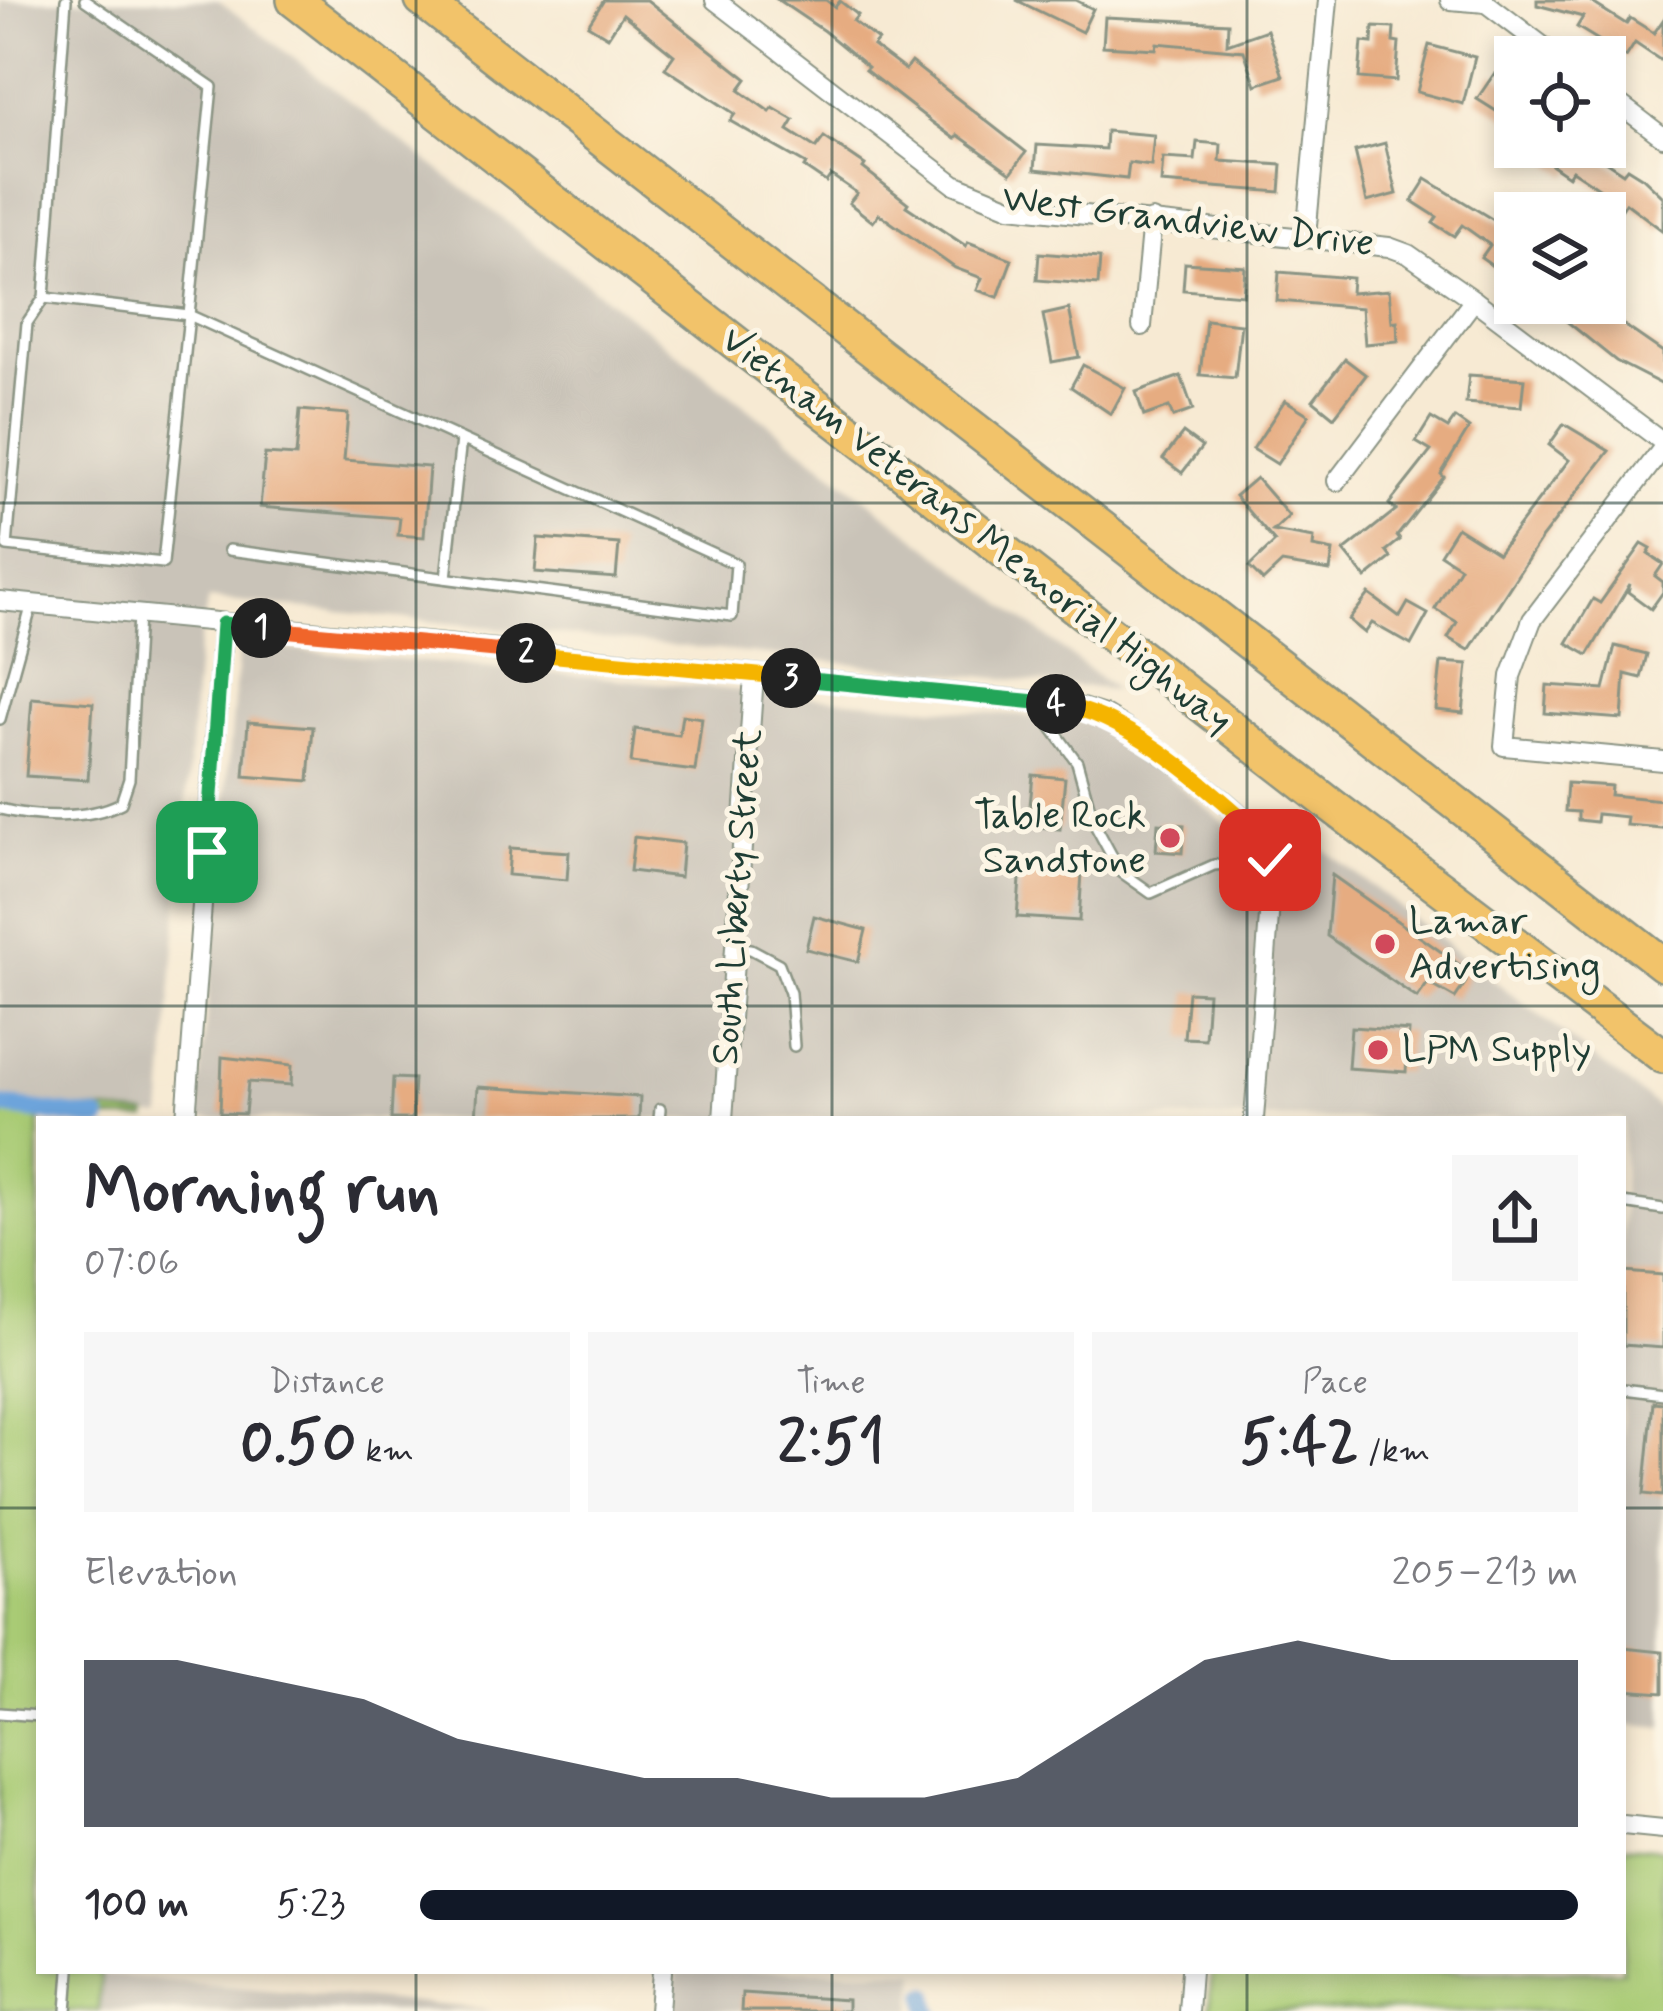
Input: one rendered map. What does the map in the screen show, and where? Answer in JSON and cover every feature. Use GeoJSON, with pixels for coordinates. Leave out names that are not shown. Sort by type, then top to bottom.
{"type":"FeatureCollection","features":[{"type":"Feature","properties":{"kind":"highway","name":"Vietnam Veterans Memorial Highway"},"geometry":{"type":"LineString","coordinates":[[294,0],[1293,776],[1663,1056]]}},
{"type":"Feature","properties":{"kind":"highway","name":"Vietnam Veterans Memorial Highway"},"geometry":{"type":"LineString","coordinates":[[422,0],[1663,964]]}},
{"type":"Feature","properties":{"kind":"street","name":"West Grandview Drive"},"geometry":{"type":"LineString","coordinates":[[715,0],[954,184],[1010,207],[1389,247],[1408,254],[1474,300],[1663,445]]}},
{"type":"Feature","properties":{"kind":"street"},"geometry":{"type":"LineString","coordinates":[[1306,236],[1328,0]]}},
{"type":"Feature","properties":{"kind":"street"},"geometry":{"type":"LineString","coordinates":[[1450,0],[1486,2],[1530,36]]}},
{"type":"Feature","properties":{"kind":"street"},"geometry":{"type":"LineString","coordinates":[[1626,109],[1663,137]]}},
{"type":"Feature","properties":{"kind":"street"},"geometry":{"type":"LineString","coordinates":[[1142,326],[1151,220]]}},
{"type":"Feature","properties":{"kind":"street"},"geometry":{"type":"LineString","coordinates":[[1337,482],[1474,300]]}},
{"type":"Feature","properties":{"kind":"street"},"geometry":{"type":"LineString","coordinates":[[1663,445],[1532,620],[1511,676],[1504,746],[1663,761]]}},
{"type":"Feature","properties":{"kind":"street"},"geometry":{"type":"LineString","coordinates":[[0,601],[1082,708],[1126,728],[1233,810],[1261,838],[1270,860],[1271,889],[1254,1116]]}},
{"type":"Feature","properties":{"kind":"street"},"geometry":{"type":"LineString","coordinates":[[186,1116],[223,624]]}},
{"type":"Feature","properties":{"kind":"street","name":"South Liberty Street"},"geometry":{"type":"LineString","coordinates":[[723,1116],[754,675]]}},
{"type":"Feature","properties":{"kind":"street"},"geometry":{"type":"LineString","coordinates":[[1626,1825],[1663,1829]]}},
{"type":"Feature","properties":{"kind":"street"},"geometry":{"type":"LineString","coordinates":[[659,2011],[662,1974]]}},
{"type":"Feature","properties":{"kind":"street"},"geometry":{"type":"LineString","coordinates":[[1188,2011],[1191,1974]]}},
{"type":"Feature","properties":{"kind":"lane"},"geometry":{"type":"LineString","coordinates":[[66,0],[44,298],[27,323],[6,498],[8,546],[163,563],[212,87],[85,0]]}},
{"type":"Feature","properties":{"kind":"lane"},"geometry":{"type":"LineString","coordinates":[[44,298],[189,315],[736,564],[732,616],[229,550]]}},
{"type":"Feature","properties":{"kind":"lane"},"geometry":{"type":"LineString","coordinates":[[446,578],[461,439]]}},
{"type":"Feature","properties":{"kind":"lane"},"geometry":{"type":"LineString","coordinates":[[0,718],[32,604]]}},
{"type":"Feature","properties":{"kind":"lane"},"geometry":{"type":"LineString","coordinates":[[0,809],[100,814],[121,803],[129,779],[138,615]]}},
{"type":"Feature","properties":{"kind":"lane"},"geometry":{"type":"LineString","coordinates":[[1033,701],[1077,762],[1094,823],[1120,872],[1151,893],[1214,865],[1270,860]]}},
{"type":"Feature","properties":{"kind":"lane"},"geometry":{"type":"LineString","coordinates":[[735,948],[751,949],[779,964],[790,993],[794,1046]]}},
{"type":"Feature","properties":{"kind":"lane"},"geometry":{"type":"LineString","coordinates":[[1626,1203],[1663,1209]]}},
{"type":"Feature","properties":{"kind":"lane"},"geometry":{"type":"LineString","coordinates":[[1626,1389],[1663,1394]]}},
{"type":"Feature","properties":{"kind":"lane"},"geometry":{"type":"LineString","coordinates":[[0,1713],[36,1717]]}},
{"type":"Feature","properties":{"kind":"lane"},"geometry":{"type":"LineString","coordinates":[[68,2011],[70,1974]]}},
{"type":"Feature","properties":{"kind":"shaded area"},"geometry":{"type":"Polygon","coordinates":[[[0,0],[218,0],[1115,690],[208,599],[197,654],[162,1116],[0,1102],[0,0]]]}},
{"type":"Feature","properties":{"kind":"shaded area"},"geometry":{"type":"Polygon","coordinates":[[[239,645],[1101,723],[1250,843],[1290,823],[1663,1111],[1663,1728],[1626,1724],[1626,1116],[197,1116],[239,645]]]}},
{"type":"Feature","properties":{"kind":"shaded area"},"geometry":{"type":"Polygon","coordinates":[[[677,1974],[917,1974],[913,2011],[673,2011],[677,1974]]]}},
{"type":"Feature","properties":{"kind":"shaded area"},"geometry":{"type":"Polygon","coordinates":[[[101,1975],[506,2011],[98,2011],[101,1975]]]}},
{"type":"Feature","properties":{"kind":"green space"},"geometry":{"type":"Polygon","coordinates":[[[0,1102],[147,1116],[36,1116],[36,1974],[101,1975],[98,2011],[0,2011],[0,1102]]]}},
{"type":"Feature","properties":{"kind":"green space"},"geometry":{"type":"Polygon","coordinates":[[[1626,1846],[1663,1849],[1663,2011],[1209,2011],[1212,1974],[1626,1974],[1626,1846]]]}},
{"type":"Feature","properties":{"kind":"building"},"geometry":{"type":"Polygon","coordinates":[[[604,0],[647,0],[747,79],[739,90],[770,112],[773,108],[794,120],[788,130],[816,148],[824,137],[865,165],[906,206],[966,246],[968,242],[1012,259],[998,297],[977,290],[982,278],[955,268],[879,214],[873,222],[849,203],[857,193],[831,175],[826,182],[806,164],[730,121],[735,114],[665,68],[674,55],[623,14],[608,37],[588,25],[604,0]]]}},
{"type":"Feature","properties":{"kind":"building"},"geometry":{"type":"Polygon","coordinates":[[[778,0],[826,0],[835,7],[840,1],[858,15],[853,21],[878,40],[873,46],[905,70],[911,62],[1026,152],[1011,173],[958,135],[955,139],[865,70],[868,67],[824,31],[778,0]]]}},
{"type":"Feature","properties":{"kind":"building"},"geometry":{"type":"Polygon","coordinates":[[[1016,0],[1075,0],[1093,9],[1082,32],[1016,0]]]}},
{"type":"Feature","properties":{"kind":"building"},"geometry":{"type":"Polygon","coordinates":[[[1537,0],[1588,0],[1626,24],[1630,18],[1654,33],[1663,20],[1663,62],[1635,43],[1626,57],[1626,36],[1592,36],[1577,27],[1583,17],[1537,5],[1537,0]]]}},
{"type":"Feature","properties":{"kind":"building"},"geometry":{"type":"Polygon","coordinates":[[[1105,17],[1228,23],[1227,44],[1267,30],[1283,76],[1256,85],[1244,51],[1157,43],[1156,49],[1103,46],[1105,17]]]}},
{"type":"Feature","properties":{"kind":"building"},"geometry":{"type":"Polygon","coordinates":[[[1373,27],[1394,28],[1393,42],[1399,43],[1396,81],[1359,78],[1362,42],[1372,43],[1373,27]]]}},
{"type":"Feature","properties":{"kind":"building"},"geometry":{"type":"Polygon","coordinates":[[[1429,45],[1475,57],[1463,104],[1417,92],[1429,45]]]}},
{"type":"Feature","properties":{"kind":"building"},"geometry":{"type":"Polygon","coordinates":[[[1494,74],[1494,110],[1477,99],[1494,74]]]}},
{"type":"Feature","properties":{"kind":"building"},"geometry":{"type":"Polygon","coordinates":[[[1106,131],[1154,135],[1151,166],[1129,163],[1127,179],[1035,169],[1037,145],[1105,149],[1106,131]]]}},
{"type":"Feature","properties":{"kind":"building"},"geometry":{"type":"Polygon","coordinates":[[[1197,142],[1221,144],[1220,161],[1282,165],[1280,192],[1161,183],[1163,158],[1195,160],[1197,142]]]}},
{"type":"Feature","properties":{"kind":"building"},"geometry":{"type":"Polygon","coordinates":[[[1385,143],[1397,194],[1367,202],[1355,151],[1385,143]]]}},
{"type":"Feature","properties":{"kind":"building"},"geometry":{"type":"Polygon","coordinates":[[[1556,168],[1616,168],[1623,173],[1627,168],[1663,197],[1663,231],[1626,203],[1626,192],[1605,192],[1572,170],[1568,176],[1556,168]]]}},
{"type":"Feature","properties":{"kind":"building"},"geometry":{"type":"Polygon","coordinates":[[[1426,179],[1494,220],[1494,267],[1481,258],[1490,245],[1462,225],[1454,236],[1433,223],[1437,217],[1412,201],[1426,179]]]}},
{"type":"Feature","properties":{"kind":"building"},"geometry":{"type":"Polygon","coordinates":[[[1039,253],[1100,258],[1098,285],[1037,280],[1039,253]]]}},
{"type":"Feature","properties":{"kind":"building"},"geometry":{"type":"Polygon","coordinates":[[[1185,263],[1245,267],[1243,295],[1183,290],[1185,263]]]}},
{"type":"Feature","properties":{"kind":"building"},"geometry":{"type":"Polygon","coordinates":[[[1279,272],[1352,278],[1351,293],[1389,290],[1398,341],[1365,344],[1362,308],[1277,301],[1279,272]]]}},
{"type":"Feature","properties":{"kind":"building"},"geometry":{"type":"Polygon","coordinates":[[[1069,309],[1079,357],[1052,362],[1043,315],[1069,309]]]}},
{"type":"Feature","properties":{"kind":"building"},"geometry":{"type":"Polygon","coordinates":[[[1206,320],[1241,324],[1235,378],[1200,375],[1206,320]]]}},
{"type":"Feature","properties":{"kind":"building"},"geometry":{"type":"Polygon","coordinates":[[[1570,324],[1622,324],[1663,352],[1663,385],[1616,361],[1570,324]]]}},
{"type":"Feature","properties":{"kind":"building"},"geometry":{"type":"Polygon","coordinates":[[[1345,359],[1366,375],[1334,417],[1313,400],[1345,359]]]}},
{"type":"Feature","properties":{"kind":"building"},"geometry":{"type":"Polygon","coordinates":[[[1083,365],[1125,388],[1111,414],[1071,387],[1083,365]]]}},
{"type":"Feature","properties":{"kind":"building"},"geometry":{"type":"Polygon","coordinates":[[[1469,375],[1524,379],[1521,407],[1466,403],[1469,375]]]}},
{"type":"Feature","properties":{"kind":"building"},"geometry":{"type":"Polygon","coordinates":[[[1181,376],[1193,410],[1173,417],[1169,407],[1144,416],[1136,392],[1181,376]]]}},
{"type":"Feature","properties":{"kind":"building"},"geometry":{"type":"Polygon","coordinates":[[[1285,400],[1309,415],[1277,464],[1253,449],[1285,400]]]}},
{"type":"Feature","properties":{"kind":"building"},"geometry":{"type":"Polygon","coordinates":[[[300,410],[348,414],[344,460],[429,467],[424,537],[398,535],[400,518],[260,507],[265,454],[296,456],[300,410]]]}},
{"type":"Feature","properties":{"kind":"building"},"geometry":{"type":"Polygon","coordinates":[[[1431,418],[1448,428],[1455,418],[1469,428],[1441,474],[1444,477],[1397,536],[1400,540],[1386,551],[1391,558],[1366,578],[1344,551],[1396,510],[1389,504],[1431,451],[1416,442],[1431,418]]]}},
{"type":"Feature","properties":{"kind":"building"},"geometry":{"type":"Polygon","coordinates":[[[1564,424],[1609,451],[1541,539],[1469,650],[1448,638],[1457,622],[1435,609],[1460,567],[1440,554],[1457,527],[1498,553],[1569,460],[1549,445],[1564,424]]]}},
{"type":"Feature","properties":{"kind":"building"},"geometry":{"type":"Polygon","coordinates":[[[1183,433],[1202,447],[1182,473],[1163,459],[1183,433]]]}},
{"type":"Feature","properties":{"kind":"building"},"geometry":{"type":"Polygon","coordinates":[[[1256,478],[1289,516],[1273,531],[1314,538],[1313,547],[1333,551],[1330,571],[1282,563],[1263,581],[1249,567],[1275,542],[1235,496],[1256,478]]]}},
{"type":"Feature","properties":{"kind":"building"},"geometry":{"type":"Polygon","coordinates":[[[538,538],[619,544],[616,578],[535,572],[538,538]]]}},
{"type":"Feature","properties":{"kind":"building"},"geometry":{"type":"Polygon","coordinates":[[[1642,544],[1663,564],[1655,576],[1663,582],[1663,592],[1651,609],[1628,592],[1630,584],[1588,655],[1567,643],[1593,599],[1600,603],[1642,544]]]}},
{"type":"Feature","properties":{"kind":"building"},"geometry":{"type":"Polygon","coordinates":[[[1369,594],[1400,617],[1408,603],[1428,614],[1411,645],[1372,623],[1365,633],[1349,620],[1369,594]]]}},
{"type":"Feature","properties":{"kind":"building"},"geometry":{"type":"Polygon","coordinates":[[[1615,646],[1647,654],[1641,678],[1625,674],[1622,719],[1545,713],[1547,685],[1604,689],[1615,646]]]}},
{"type":"Feature","properties":{"kind":"building"},"geometry":{"type":"Polygon","coordinates":[[[1441,662],[1468,664],[1463,713],[1436,710],[1441,662]]]}},
{"type":"Feature","properties":{"kind":"building"},"geometry":{"type":"Polygon","coordinates":[[[32,698],[93,703],[88,780],[26,776],[32,698]]]}},
{"type":"Feature","properties":{"kind":"building"},"geometry":{"type":"Polygon","coordinates":[[[682,715],[702,718],[695,771],[631,763],[635,729],[679,735],[682,715]]]}},
{"type":"Feature","properties":{"kind":"building"},"geometry":{"type":"Polygon","coordinates":[[[248,722],[313,727],[309,781],[244,776],[248,722]]]}},
{"type":"Feature","properties":{"kind":"building"},"geometry":{"type":"Polygon","coordinates":[[[1033,775],[1065,778],[1060,829],[1028,826],[1033,775]]]}},
{"type":"Feature","properties":{"kind":"building"},"geometry":{"type":"Polygon","coordinates":[[[1567,783],[1611,786],[1610,795],[1663,800],[1663,828],[1626,825],[1627,817],[1597,814],[1596,822],[1578,820],[1578,812],[1565,811],[1567,783]]]}},
{"type":"Feature","properties":{"kind":"building","name":"Table Rock Sandstone"},"geometry":{"type":"Polygon","coordinates":[[[1158,823],[1184,825],[1182,853],[1156,851],[1158,823]]]}},
{"type":"Feature","properties":{"kind":"building"},"geometry":{"type":"Polygon","coordinates":[[[634,837],[683,843],[680,877],[630,871],[634,837]]]}},
{"type":"Feature","properties":{"kind":"building"},"geometry":{"type":"Polygon","coordinates":[[[510,848],[569,852],[567,880],[508,875],[510,848]]]}},
{"type":"Feature","properties":{"kind":"building"},"geometry":{"type":"Polygon","coordinates":[[[1021,867],[1082,872],[1079,921],[1017,917],[1021,867]]]}},
{"type":"Feature","properties":{"kind":"building","name":"Lamar Advertising"},"geometry":{"type":"Polygon","coordinates":[[[1332,875],[1467,970],[1466,982],[1455,998],[1428,983],[1417,998],[1327,936],[1332,875]]]}},
{"type":"Feature","properties":{"kind":"building"},"geometry":{"type":"Polygon","coordinates":[[[814,916],[866,930],[858,962],[806,949],[814,916]]]}},
{"type":"Feature","properties":{"kind":"building"},"geometry":{"type":"Polygon","coordinates":[[[1188,992],[1208,993],[1205,1039],[1184,1038],[1188,992]]]}},
{"type":"Feature","properties":{"kind":"building","name":"LPM Supply"},"geometry":{"type":"Polygon","coordinates":[[[1351,1027],[1409,1031],[1406,1072],[1348,1068],[1351,1027]]]}},
{"type":"Feature","properties":{"kind":"building"},"geometry":{"type":"Polygon","coordinates":[[[222,1057],[292,1065],[291,1085],[248,1082],[245,1114],[220,1113],[222,1057]]]}},
{"type":"Feature","properties":{"kind":"building"},"geometry":{"type":"Polygon","coordinates":[[[393,1078],[414,1079],[412,1116],[391,1116],[393,1078]]]}},
{"type":"Feature","properties":{"kind":"building"},"geometry":{"type":"Polygon","coordinates":[[[478,1087],[640,1097],[639,1116],[476,1116],[478,1087]]]}},
{"type":"Feature","properties":{"kind":"building"},"geometry":{"type":"Polygon","coordinates":[[[1626,1272],[1663,1275],[1663,1348],[1626,1345],[1626,1272]]]}},
{"type":"Feature","properties":{"kind":"building"},"geometry":{"type":"Polygon","coordinates":[[[1653,1402],[1663,1403],[1663,1496],[1644,1494],[1653,1402]]]}},
{"type":"Feature","properties":{"kind":"building"},"geometry":{"type":"Polygon","coordinates":[[[1626,1648],[1663,1652],[1663,1693],[1626,1690],[1626,1648]]]}},
{"type":"Feature","properties":{"kind":"building"},"geometry":{"type":"Polygon","coordinates":[[[742,1993],[847,2000],[847,2011],[741,2011],[742,1993]]]}},
{"type":"Feature","properties":{"kind":"waterway"},"geometry":{"type":"LineString","coordinates":[[0,1106],[76,1116]]}},
{"type":"Feature","properties":{"kind":"waterway"},"geometry":{"type":"LineString","coordinates":[[927,1995],[938,2011]]}},
{"type":"Feature","properties":{"kind":"waterway"},"geometry":{"type":"LineString","coordinates":[[927,1995],[930,2011]]}},
{"type":"Feature","properties":{"kind":"place","name":"Table Rock Sandstone"},"geometry":{"type":"Point","coordinates":[1170,838]}},
{"type":"Feature","properties":{"kind":"place","name":"Lamar Advertising"},"geometry":{"type":"Point","coordinates":[1385,944]}},
{"type":"Feature","properties":{"kind":"place","name":"LPM Supply"},"geometry":{"type":"Point","coordinates":[1378,1050]}},
{"type":"Feature","properties":{"kind":"route"},"geometry":{"type":"LineString","coordinates":[[207,852],[223,624],[1082,708],[1126,728],[1233,810],[1261,838],[1270,860]]}}]}
